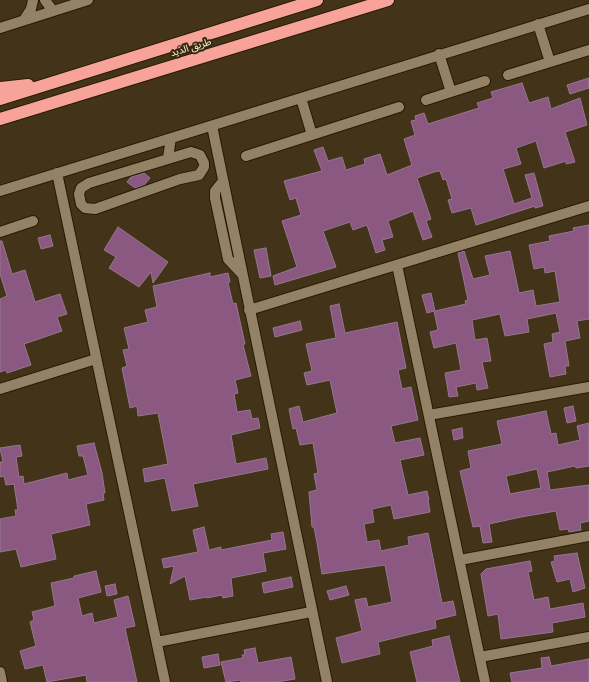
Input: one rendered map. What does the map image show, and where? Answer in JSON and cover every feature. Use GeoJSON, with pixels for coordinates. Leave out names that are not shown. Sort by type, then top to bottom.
{"type":"FeatureCollection","features":[{"type":"Feature","properties":{"kind":"highway","name":"طريق الذيد"},"geometry":{"type":"LineString","coordinates":[[0,99],[317,0]]}},
{"type":"Feature","properties":{"kind":"highway","name":"طريق الذيد"},"geometry":{"type":"LineString","coordinates":[[0,119],[388,0]]}},
{"type":"Feature","properties":{"kind":"highway"},"geometry":{"type":"LineString","coordinates":[[0,88],[47,85]]}},
{"type":"Feature","properties":{"kind":"highway"},"geometry":{"type":"LineString","coordinates":[[0,126],[17,113]]}},
{"type":"Feature","properties":{"kind":"street"},"geometry":{"type":"LineString","coordinates":[[24,20],[31,9],[33,0]]}},
{"type":"Feature","properties":{"kind":"street"},"geometry":{"type":"LineString","coordinates":[[45,0],[56,7]]}},
{"type":"Feature","properties":{"kind":"street"},"geometry":{"type":"LineString","coordinates":[[0,28],[56,7],[88,0]]}},
{"type":"Feature","properties":{"kind":"street"},"geometry":{"type":"LineString","coordinates":[[0,191],[439,54],[589,9]]}},
{"type":"Feature","properties":{"kind":"street"},"geometry":{"type":"LineString","coordinates":[[538,24],[550,62]]}},
{"type":"Feature","properties":{"kind":"street"},"geometry":{"type":"LineString","coordinates":[[508,75],[589,50]]}},
{"type":"Feature","properties":{"kind":"street"},"geometry":{"type":"LineString","coordinates":[[439,54],[451,92]]}},
{"type":"Feature","properties":{"kind":"street"},"geometry":{"type":"LineString","coordinates":[[426,100],[485,81]]}},
{"type":"Feature","properties":{"kind":"street"},"geometry":{"type":"LineString","coordinates":[[301,98],[312,135]]}},
{"type":"Feature","properties":{"kind":"street"},"geometry":{"type":"LineString","coordinates":[[246,156],[399,107]]}},
{"type":"Feature","properties":{"kind":"street"},"geometry":{"type":"LineString","coordinates":[[212,126],[311,612],[327,682]]}},
{"type":"Feature","properties":{"kind":"street"},"geometry":{"type":"LineString","coordinates":[[168,158],[171,138]]}},
{"type":"Feature","properties":{"kind":"street"},"geometry":{"type":"LineString","coordinates":[[187,152],[196,152],[203,158],[204,167],[199,175],[180,178],[95,209],[85,208],[79,199],[81,188],[89,183],[103,178],[187,152]]}},
{"type":"Feature","properties":{"kind":"street"},"geometry":{"type":"LineString","coordinates":[[91,163],[103,178]]}},
{"type":"Feature","properties":{"kind":"street"},"geometry":{"type":"LineString","coordinates":[[57,173],[165,682]]}},
{"type":"Feature","properties":{"kind":"street"},"geometry":{"type":"LineString","coordinates":[[249,310],[589,206]]}},
{"type":"Feature","properties":{"kind":"street"},"geometry":{"type":"LineString","coordinates":[[0,232],[33,221]]}},
{"type":"Feature","properties":{"kind":"street"},"geometry":{"type":"LineString","coordinates":[[398,264],[485,682]]}},
{"type":"Feature","properties":{"kind":"street"},"geometry":{"type":"LineString","coordinates":[[0,389],[96,359]]}},
{"type":"Feature","properties":{"kind":"street"},"geometry":{"type":"LineString","coordinates":[[429,415],[589,387]]}},
{"type":"Feature","properties":{"kind":"street"},"geometry":{"type":"LineString","coordinates":[[460,560],[589,536]]}},
{"type":"Feature","properties":{"kind":"street"},"geometry":{"type":"LineString","coordinates":[[157,642],[311,612]]}},
{"type":"Feature","properties":{"kind":"street"},"geometry":{"type":"LineString","coordinates":[[480,657],[589,637]]}},
{"type":"Feature","properties":{"kind":"street"},"geometry":{"type":"LineString","coordinates":[[0,672],[2,682]]}},
{"type":"Feature","properties":{"kind":"building"},"geometry":{"type":"Polygon","coordinates":[[[589,78],[589,88],[570,94],[567,85],[589,78]]]}},
{"type":"Feature","properties":{"kind":"building"},"geometry":{"type":"Polygon","coordinates":[[[522,83],[529,103],[548,97],[551,109],[580,98],[587,125],[565,132],[575,162],[566,164],[566,161],[544,168],[536,141],[516,148],[521,164],[503,169],[514,204],[532,198],[525,175],[534,173],[543,206],[535,208],[535,206],[476,225],[471,208],[452,213],[448,200],[452,199],[446,179],[443,180],[440,171],[434,172],[417,178],[431,219],[426,221],[432,237],[423,240],[413,211],[388,221],[393,237],[382,240],[385,250],[376,253],[367,225],[353,230],[350,222],[323,231],[336,267],[275,285],[273,276],[297,267],[282,221],[301,215],[296,198],[290,200],[284,181],[322,171],[314,150],[323,147],[328,161],[342,157],[346,170],[365,164],[364,159],[380,154],[387,175],[412,165],[404,139],[415,135],[411,121],[416,120],[415,116],[424,113],[428,124],[479,108],[477,103],[493,98],[491,92],[522,83]]]}},
{"type":"Feature","properties":{"kind":"building"},"geometry":{"type":"Polygon","coordinates":[[[144,173],[150,178],[144,185],[135,188],[127,182],[131,177],[144,173]]]}},
{"type":"Feature","properties":{"kind":"building"},"geometry":{"type":"Polygon","coordinates":[[[589,225],[589,319],[577,321],[580,338],[565,341],[569,366],[565,366],[566,374],[550,377],[544,344],[553,342],[552,334],[560,332],[556,313],[527,319],[529,332],[505,336],[500,314],[472,320],[475,340],[487,338],[491,361],[482,362],[488,388],[477,390],[476,383],[456,387],[458,396],[449,397],[445,373],[461,370],[456,343],[434,348],[430,332],[438,330],[434,311],[427,313],[422,295],[431,293],[435,311],[466,304],[465,301],[468,300],[458,253],[464,251],[473,279],[490,275],[485,256],[510,251],[519,293],[533,290],[536,306],[560,302],[555,271],[545,273],[544,267],[534,269],[529,245],[550,241],[549,236],[574,231],[573,228],[589,225]]]}},
{"type":"Feature","properties":{"kind":"building"},"geometry":{"type":"Polygon","coordinates":[[[118,227],[168,262],[153,283],[151,272],[139,287],[109,268],[116,257],[104,250],[118,227]]]}},
{"type":"Feature","properties":{"kind":"building"},"geometry":{"type":"Polygon","coordinates":[[[50,235],[53,246],[41,249],[38,238],[50,235]]]}},
{"type":"Feature","properties":{"kind":"building"},"geometry":{"type":"Polygon","coordinates":[[[0,241],[2,241],[12,274],[25,270],[35,302],[60,294],[67,314],[57,317],[62,331],[24,344],[31,365],[7,373],[6,370],[0,372],[0,299],[7,296],[0,274],[0,241]]]}},
{"type":"Feature","properties":{"kind":"building"},"geometry":{"type":"Polygon","coordinates":[[[266,248],[271,276],[260,278],[254,250],[266,248]]]}},
{"type":"Feature","properties":{"kind":"building"},"geometry":{"type":"Polygon","coordinates":[[[210,273],[210,277],[228,273],[230,282],[228,283],[233,304],[236,303],[245,344],[243,345],[251,376],[235,380],[238,393],[234,394],[237,412],[250,410],[252,419],[258,418],[260,428],[231,435],[236,464],[266,458],[268,469],[193,484],[198,506],[172,511],[165,478],[145,482],[143,469],[168,464],[158,413],[138,416],[137,406],[130,408],[122,368],[127,366],[123,350],[129,349],[124,328],[148,322],[145,310],[157,307],[153,286],[210,273]]]}},
{"type":"Feature","properties":{"kind":"building"},"geometry":{"type":"Polygon","coordinates":[[[339,304],[345,333],[397,322],[406,368],[398,370],[402,389],[411,387],[418,420],[391,426],[395,443],[420,438],[424,455],[400,460],[408,495],[427,491],[430,512],[394,519],[391,505],[372,509],[374,522],[364,524],[367,542],[379,540],[381,551],[409,545],[408,537],[428,533],[442,603],[453,601],[456,615],[435,620],[436,628],[378,642],[380,654],[342,663],[336,638],[362,631],[355,600],[366,598],[368,607],[392,602],[385,565],[322,574],[314,527],[312,527],[309,492],[317,490],[314,474],[318,473],[313,443],[300,445],[296,428],[293,429],[289,409],[299,406],[303,422],[337,413],[330,380],[307,385],[304,373],[312,371],[306,344],[336,338],[330,306],[339,304]]]}},
{"type":"Feature","properties":{"kind":"building"},"geometry":{"type":"Polygon","coordinates":[[[300,321],[302,330],[275,337],[273,328],[300,321]]]}},
{"type":"Feature","properties":{"kind":"building"},"geometry":{"type":"Polygon","coordinates":[[[573,406],[576,421],[567,423],[564,408],[573,406]]]}},
{"type":"Feature","properties":{"kind":"building"},"geometry":{"type":"Polygon","coordinates":[[[546,411],[551,434],[556,433],[558,445],[580,440],[577,426],[589,423],[589,466],[576,468],[575,466],[547,472],[550,490],[589,485],[589,521],[580,523],[581,530],[569,532],[568,529],[560,530],[556,511],[489,524],[492,542],[483,543],[480,526],[473,527],[460,471],[471,468],[468,451],[502,444],[497,421],[546,411]],[[537,469],[506,476],[510,494],[541,488],[537,469]]]}},
{"type":"Feature","properties":{"kind":"building"},"geometry":{"type":"Polygon","coordinates":[[[462,428],[463,438],[454,440],[452,430],[462,428]]]}},
{"type":"Feature","properties":{"kind":"building"},"geometry":{"type":"Polygon","coordinates":[[[94,443],[102,473],[105,493],[103,493],[104,500],[86,504],[90,525],[51,534],[56,559],[21,567],[16,549],[0,552],[0,519],[16,516],[15,510],[18,510],[14,484],[6,485],[4,476],[0,477],[0,462],[3,462],[0,448],[20,445],[22,456],[16,457],[19,477],[23,476],[24,484],[67,473],[68,480],[88,475],[83,456],[79,456],[77,446],[94,443]]]}},
{"type":"Feature","properties":{"kind":"building"},"geometry":{"type":"Polygon","coordinates":[[[204,527],[209,550],[221,547],[221,550],[272,540],[271,534],[283,532],[286,549],[263,553],[266,571],[231,578],[233,596],[223,598],[222,595],[190,600],[185,576],[170,584],[174,566],[164,568],[162,559],[198,552],[193,530],[204,527]]]}},
{"type":"Feature","properties":{"kind":"building"},"geometry":{"type":"Polygon","coordinates":[[[577,553],[585,588],[573,592],[570,579],[557,582],[551,562],[555,561],[554,556],[577,553]]]}},
{"type":"Feature","properties":{"kind":"building"},"geometry":{"type":"Polygon","coordinates":[[[530,561],[532,571],[528,572],[534,600],[548,597],[550,609],[583,603],[585,617],[552,623],[553,632],[501,639],[498,614],[488,616],[481,574],[486,569],[530,561]]]}},
{"type":"Feature","properties":{"kind":"building"},"geometry":{"type":"Polygon","coordinates":[[[96,571],[101,592],[78,598],[82,616],[92,613],[94,623],[118,617],[114,600],[128,596],[135,626],[125,628],[137,682],[87,682],[86,675],[47,682],[43,665],[25,669],[20,651],[36,646],[30,622],[34,620],[32,612],[55,606],[51,583],[96,571]]]}},
{"type":"Feature","properties":{"kind":"building"},"geometry":{"type":"Polygon","coordinates":[[[291,577],[293,587],[264,593],[262,583],[291,577]]]}},
{"type":"Feature","properties":{"kind":"building"},"geometry":{"type":"Polygon","coordinates":[[[115,584],[117,594],[107,596],[105,586],[115,584]]]}},
{"type":"Feature","properties":{"kind":"building"},"geometry":{"type":"Polygon","coordinates":[[[346,586],[349,595],[330,600],[327,591],[346,586]]]}},
{"type":"Feature","properties":{"kind":"building"},"geometry":{"type":"Polygon","coordinates":[[[449,636],[460,682],[417,682],[410,652],[433,646],[432,640],[449,636]]]}},
{"type":"Feature","properties":{"kind":"building"},"geometry":{"type":"Polygon","coordinates":[[[255,648],[258,663],[291,657],[295,679],[276,682],[241,682],[240,680],[226,682],[221,662],[243,658],[242,655],[245,655],[244,650],[255,648]]]}},
{"type":"Feature","properties":{"kind":"building"},"geometry":{"type":"Polygon","coordinates":[[[218,654],[220,665],[204,668],[202,657],[218,654]]]}},
{"type":"Feature","properties":{"kind":"building"},"geometry":{"type":"Polygon","coordinates":[[[549,657],[551,666],[589,659],[589,682],[512,682],[510,673],[542,668],[541,658],[549,657]]]}}]}
